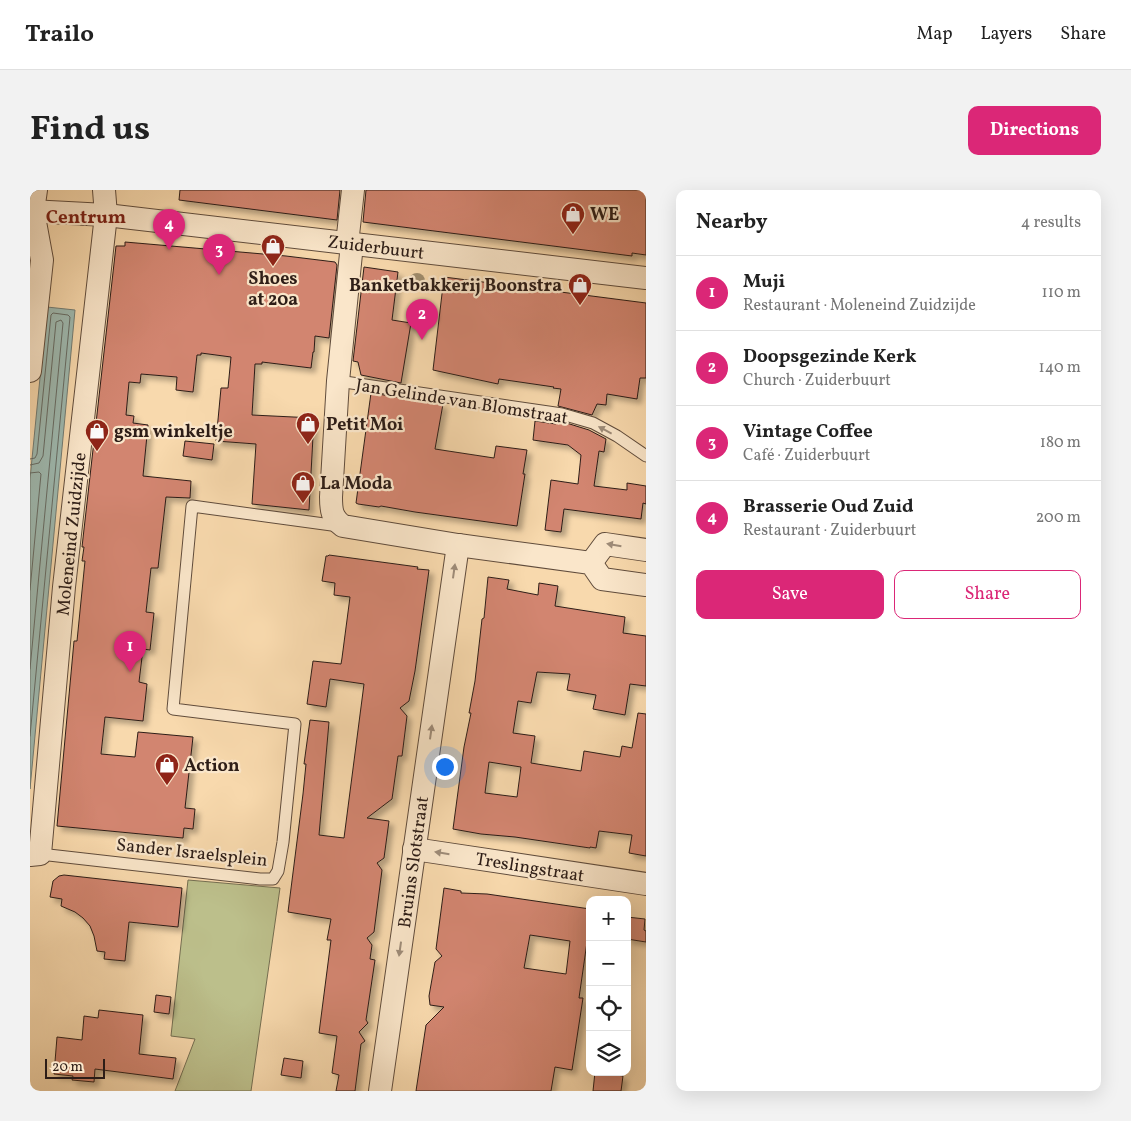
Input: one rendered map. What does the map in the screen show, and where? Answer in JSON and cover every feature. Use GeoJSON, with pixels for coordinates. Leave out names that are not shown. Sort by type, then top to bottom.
{"type":"FeatureCollection","features":[{"type":"Feature","properties":{"kind":"street","name":"Moleneind Zuidzijde"},"geometry":{"type":"LineString","coordinates":[[35,855],[106,215],[104,190]]}},
{"type":"Feature","properties":{"kind":"street"},"geometry":{"type":"LineString","coordinates":[[338,381],[353,190]]}},
{"type":"Feature","properties":{"kind":"street","name":"Zuiderbuurt"},"geometry":{"type":"LineString","coordinates":[[33,204],[106,215],[646,278]]}},
{"type":"Feature","properties":{"kind":"street"},"geometry":{"type":"LineString","coordinates":[[30,371],[42,260],[33,204]]}},
{"type":"Feature","properties":{"kind":"street","name":"Jan Gelinde van Blomstraat"},"geometry":{"type":"LineString","coordinates":[[338,381],[331,509],[336,521],[343,526]]}},
{"type":"Feature","properties":{"kind":"street"},"geometry":{"type":"LineString","coordinates":[[343,526],[458,545],[591,562],[602,579],[646,585]]}},
{"type":"Feature","properties":{"kind":"street"},"geometry":{"type":"LineString","coordinates":[[591,562],[605,544],[646,550]]}},
{"type":"Feature","properties":{"kind":"street","name":"Bruins Slotstraat"},"geometry":{"type":"LineString","coordinates":[[380,1091],[458,545]]}},
{"type":"Feature","properties":{"kind":"street","name":"Treslingstraat"},"geometry":{"type":"LineString","coordinates":[[414,849],[646,884]]}},
{"type":"Feature","properties":{"kind":"lane","name":"Jan Gelinde van Blomstraat"},"geometry":{"type":"LineString","coordinates":[[338,381],[562,414],[593,423],[617,436],[646,456]]}},
{"type":"Feature","properties":{"kind":"lane","name":"Sander Israelsplein"},"geometry":{"type":"LineString","coordinates":[[35,855],[273,879],[278,871],[283,842],[295,724],[173,710],[192,506],[343,526]]}},
{"type":"Feature","properties":{"kind":"green space"},"geometry":{"type":"Polygon","coordinates":[[[188,880],[280,888],[251,1091],[175,1091],[195,1039],[171,1036],[188,880]]]}},
{"type":"Feature","properties":{"kind":"water"},"geometry":{"type":"Polygon","coordinates":[[[47,307],[75,310],[30,789],[30,479],[47,307]]]}},
{"type":"Feature","properties":{"kind":"building"},"geometry":{"type":"Polygon","coordinates":[[[180,190],[340,190],[337,220],[179,200],[180,190]]]}},
{"type":"Feature","properties":{"kind":"building"},"geometry":{"type":"Polygon","coordinates":[[[366,190],[646,190],[646,255],[632,253],[632,256],[363,222],[366,190]]]}},
{"type":"Feature","properties":{"kind":"building"},"geometry":{"type":"Polygon","coordinates":[[[125,242],[286,256],[335,262],[337,265],[329,338],[315,336],[311,368],[262,362],[262,364],[255,364],[252,415],[314,418],[309,510],[252,504],[256,444],[216,441],[221,388],[228,388],[231,357],[201,353],[201,355],[197,355],[193,392],[176,390],[177,377],[141,374],[140,383],[129,382],[126,415],[134,416],[133,423],[148,425],[143,476],[191,481],[190,498],[166,497],[158,568],[151,568],[146,612],[154,613],[150,650],[143,649],[139,682],[147,684],[143,721],[105,717],[101,754],[135,757],[138,732],[193,737],[185,808],[195,809],[193,829],[184,828],[183,838],[57,826],[74,641],[77,641],[85,561],[82,561],[84,547],[82,547],[116,246],[125,246],[125,242]]]}},
{"type":"Feature","properties":{"kind":"building"},"geometry":{"type":"Polygon","coordinates":[[[364,267],[398,272],[392,320],[411,323],[401,383],[361,375],[358,362],[353,361],[364,267]]]}},
{"type":"Feature","properties":{"kind":"building"},"geometry":{"type":"Polygon","coordinates":[[[444,277],[646,303],[646,378],[640,378],[637,399],[607,394],[606,405],[597,404],[592,415],[558,406],[561,389],[554,387],[499,379],[498,384],[433,370],[444,277]]]}},
{"type":"Feature","properties":{"kind":"building"},"geometry":{"type":"Polygon","coordinates":[[[371,393],[443,404],[435,449],[494,458],[496,446],[527,450],[517,526],[356,503],[371,393]]]}},
{"type":"Feature","properties":{"kind":"building"},"geometry":{"type":"Polygon","coordinates":[[[535,421],[556,424],[556,421],[560,421],[589,430],[606,439],[604,452],[599,451],[594,486],[627,490],[627,483],[646,486],[646,504],[643,503],[641,519],[564,509],[561,532],[545,530],[551,480],[578,484],[581,455],[568,445],[533,440],[535,421]]]}},
{"type":"Feature","properties":{"kind":"building"},"geometry":{"type":"Polygon","coordinates":[[[185,441],[214,444],[212,460],[183,456],[185,441]]]}},
{"type":"Feature","properties":{"kind":"building"},"geometry":{"type":"Polygon","coordinates":[[[326,556],[429,570],[409,701],[400,708],[407,716],[402,756],[398,756],[392,799],[367,818],[389,821],[384,858],[377,863],[382,870],[374,932],[367,938],[372,945],[370,959],[375,960],[366,1020],[368,1023],[359,1032],[365,1041],[361,1044],[355,1091],[336,1091],[339,1075],[332,1073],[337,1036],[319,1033],[331,940],[327,940],[331,919],[288,912],[310,720],[329,722],[319,835],[344,838],[364,684],[330,679],[326,707],[307,704],[313,661],[341,664],[342,658],[350,597],[334,595],[335,583],[322,581],[326,556]]]}},
{"type":"Feature","properties":{"kind":"building"},"geometry":{"type":"Polygon","coordinates":[[[488,577],[509,580],[507,589],[538,595],[539,583],[558,586],[555,606],[625,617],[623,633],[646,636],[646,686],[630,684],[625,715],[593,709],[596,695],[567,690],[570,674],[537,672],[531,703],[518,701],[513,733],[535,736],[531,763],[581,771],[584,751],[620,757],[622,746],[632,748],[638,713],[646,714],[646,856],[629,853],[632,835],[599,831],[596,848],[590,848],[453,829],[464,747],[471,713],[469,713],[475,681],[482,619],[484,618],[488,577]],[[489,762],[485,793],[517,797],[521,767],[489,762]]]}},
{"type":"Feature","properties":{"kind":"building"},"geometry":{"type":"Polygon","coordinates":[[[59,876],[182,888],[178,927],[129,922],[125,961],[104,959],[105,952],[97,951],[90,926],[75,912],[61,906],[62,899],[50,897],[53,881],[59,876]]]}},
{"type":"Feature","properties":{"kind":"building"},"geometry":{"type":"Polygon","coordinates":[[[444,888],[461,891],[461,893],[487,894],[586,908],[586,949],[579,998],[583,998],[572,1070],[555,1067],[551,1091],[416,1091],[426,1025],[444,1007],[430,1005],[429,996],[435,962],[442,956],[436,949],[444,888]],[[530,935],[524,968],[566,974],[570,941],[530,935]]]}},
{"type":"Feature","properties":{"kind":"building"},"geometry":{"type":"Polygon","coordinates":[[[631,917],[645,919],[646,942],[631,940],[631,917]]]}},
{"type":"Feature","properties":{"kind":"building"},"geometry":{"type":"Polygon","coordinates":[[[156,995],[171,997],[169,1014],[154,1012],[156,995]]]}},
{"type":"Feature","properties":{"kind":"building"},"geometry":{"type":"Polygon","coordinates":[[[99,1010],[143,1015],[139,1054],[176,1058],[173,1079],[95,1069],[94,1082],[72,1080],[73,1076],[54,1074],[57,1037],[82,1040],[84,1016],[98,1018],[99,1010]]]}},
{"type":"Feature","properties":{"kind":"building"},"geometry":{"type":"Polygon","coordinates":[[[284,1058],[303,1061],[301,1078],[281,1075],[284,1058]]]}},
{"type":"Feature","properties":{"kind":"building"},"geometry":{"type":"Polygon","coordinates":[[[595,1076],[623,1076],[621,1091],[593,1091],[595,1076]]]}},
{"type":"Feature","properties":{"kind":"place","name":"WE"},"geometry":{"type":"Point","coordinates":[573,235]}},
{"type":"Feature","properties":{"kind":"place","name":"Brasserie Oud Zuid"},"geometry":{"type":"Point","coordinates":[169,250]}},
{"type":"Feature","properties":{"kind":"place","name":"Shoes at 20a"},"geometry":{"type":"Point","coordinates":[273,267]}},
{"type":"Feature","properties":{"kind":"place","name":"Vintage Coffee"},"geometry":{"type":"Point","coordinates":[219,275]}},
{"type":"Feature","properties":{"kind":"place","name":"Banketbakkerij Boonstra"},"geometry":{"type":"Point","coordinates":[580,306]}},
{"type":"Feature","properties":{"kind":"place","name":"Doopsgezinde Kerk"},"geometry":{"type":"Point","coordinates":[422,340]}},
{"type":"Feature","properties":{"kind":"place","name":"Petit Moi"},"geometry":{"type":"Point","coordinates":[308,445]}},
{"type":"Feature","properties":{"kind":"place","name":"gsm winkeltje"},"geometry":{"type":"Point","coordinates":[97,452]}},
{"type":"Feature","properties":{"kind":"place","name":"La Moda"},"geometry":{"type":"Point","coordinates":[303,504]}},
{"type":"Feature","properties":{"kind":"place","name":"Muji"},"geometry":{"type":"Point","coordinates":[130,672]}},
{"type":"Feature","properties":{"kind":"place","name":"Action"},"geometry":{"type":"Point","coordinates":[167,786]}},
{"type":"Feature","properties":{"kind":"district","name":"Centrum"},"geometry":{"type":"Point","coordinates":[86,216]}}]}
